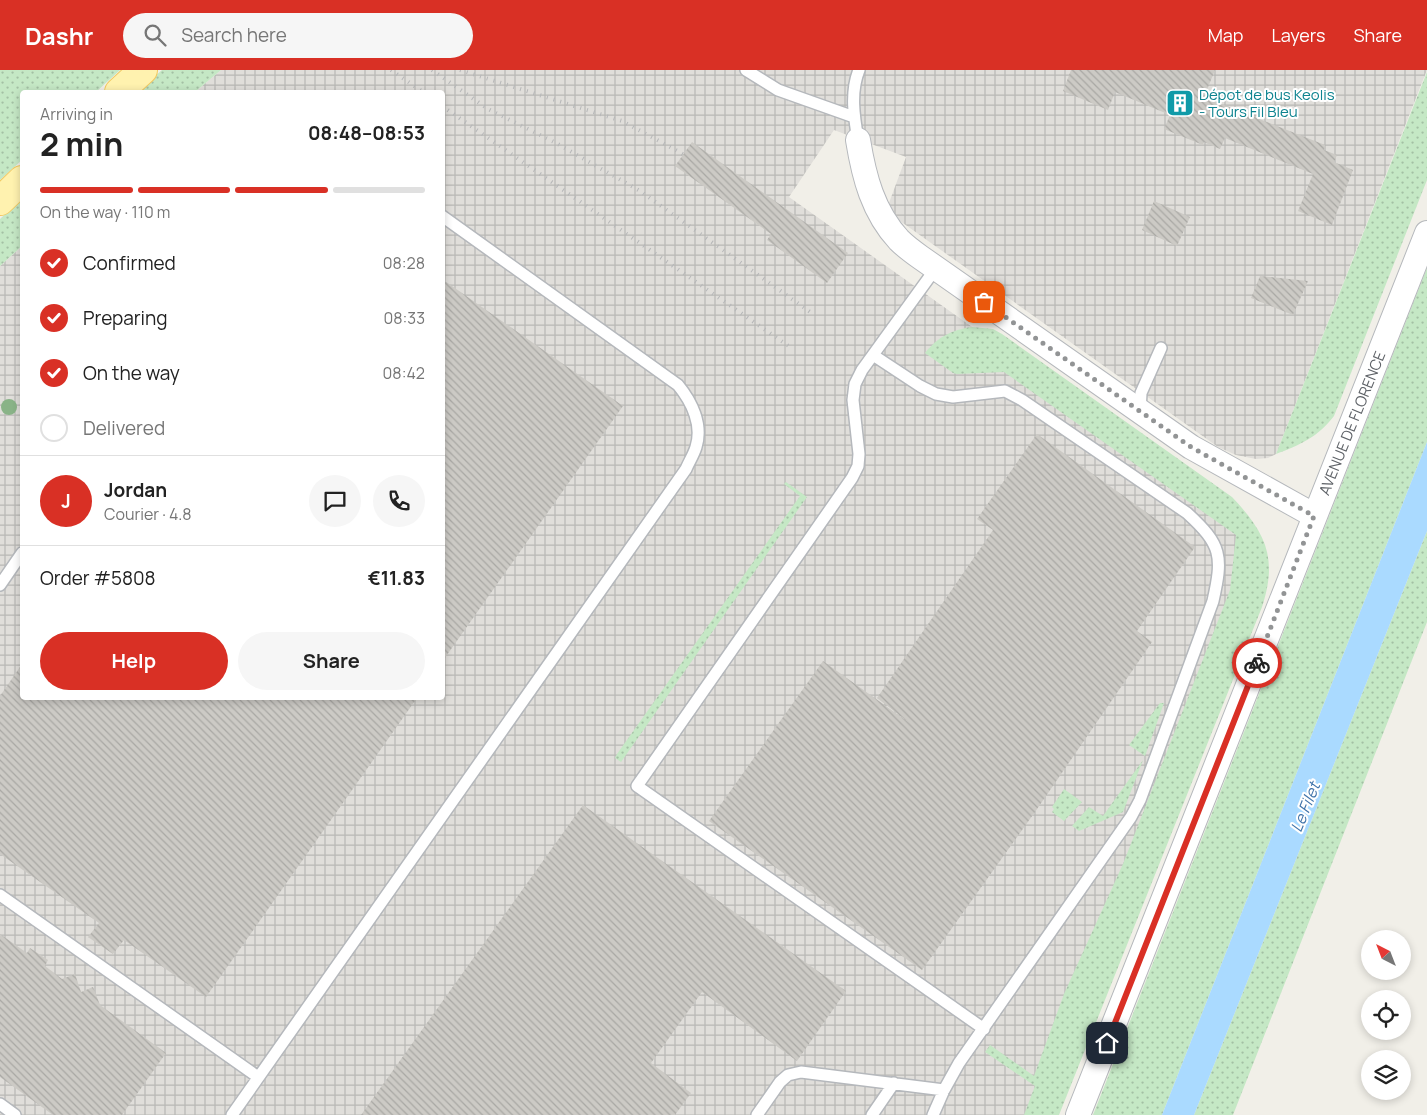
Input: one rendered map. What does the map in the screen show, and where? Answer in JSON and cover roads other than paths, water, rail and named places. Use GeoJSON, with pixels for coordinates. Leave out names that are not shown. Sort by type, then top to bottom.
{"type":"FeatureCollection","features":[{"type":"Feature","properties":{"kind":"main road"},"geometry":{"type":"LineString","coordinates":[[121,90],[143,70]]}},
{"type":"Feature","properties":{"kind":"main road"},"geometry":{"type":"LineString","coordinates":[[0,201],[20,182]]}},
{"type":"Feature","properties":{"kind":"street"},"geometry":{"type":"LineString","coordinates":[[858,140],[869,192],[884,222],[900,241],[1191,447],[1314,516]]}},
{"type":"Feature","properties":{"kind":"street","name":"AVENUE DE FLORENCE"},"geometry":{"type":"LineString","coordinates":[[1078,1115],[1427,233]]}},
{"type":"Feature","properties":{"kind":"lane"},"geometry":{"type":"LineString","coordinates":[[746,70],[778,90],[854,117]]}},
{"type":"Feature","properties":{"kind":"lane"},"geometry":{"type":"LineString","coordinates":[[858,140],[854,117],[854,92],[859,70]]}},
{"type":"Feature","properties":{"kind":"lane"},"geometry":{"type":"LineString","coordinates":[[232,1115],[686,469],[696,446],[698,426],[693,408],[688,397],[678,385],[445,218]]}},
{"type":"Feature","properties":{"kind":"lane"},"geometry":{"type":"LineString","coordinates":[[936,268],[862,370],[855,384],[853,400],[858,466],[852,478],[637,786],[984,1029]]}},
{"type":"Feature","properties":{"kind":"lane"},"geometry":{"type":"LineString","coordinates":[[1140,412],[1141,393],[1160,348]]}},
{"type":"Feature","properties":{"kind":"lane"},"geometry":{"type":"LineString","coordinates":[[873,355],[920,386],[936,394],[953,397],[1005,391],[1022,400],[1187,513],[1204,528],[1212,540],[1218,555],[1219,573],[1213,601],[1131,817],[959,1063],[933,1115]]}},
{"type":"Feature","properties":{"kind":"lane"},"geometry":{"type":"LineString","coordinates":[[0,584],[20,556]]}},
{"type":"Feature","properties":{"kind":"lane"},"geometry":{"type":"LineString","coordinates":[[0,895],[258,1077]]}},
{"type":"Feature","properties":{"kind":"lane"},"geometry":{"type":"LineString","coordinates":[[757,1115],[780,1082],[788,1075],[800,1072],[944,1090]]}},
{"type":"Feature","properties":{"kind":"lane"},"geometry":{"type":"LineString","coordinates":[[872,1115],[894,1083]]}},
{"type":"Feature","properties":{"kind":"lane"},"geometry":{"type":"LineString","coordinates":[[0,1104],[16,1115]]}},
{"type":"Feature","properties":{"kind":"water","name":"Le Filet"},"geometry":{"type":"Polygon","coordinates":[[[1427,442],[1427,531],[1194,1115],[1162,1115],[1427,442]]]}},
{"type":"Feature","properties":{"kind":"railway"},"geometry":{"type":"LineString","coordinates":[[391,70],[420,90]]}},
{"type":"Feature","properties":{"kind":"railway"},"geometry":{"type":"LineString","coordinates":[[432,70],[488,109],[556,143],[640,191],[813,314]]}},
{"type":"Feature","properties":{"kind":"railway"},"geometry":{"type":"LineString","coordinates":[[460,70],[622,121],[683,154]]}},
{"type":"Feature","properties":{"kind":"railway"},"geometry":{"type":"LineString","coordinates":[[445,108],[790,347]]}},
{"type":"Feature","properties":{"kind":"place","name":"Dépot de bus Keolis - Tours Fil Bleu"},"geometry":{"type":"Point","coordinates":[1180,103]}}]}
